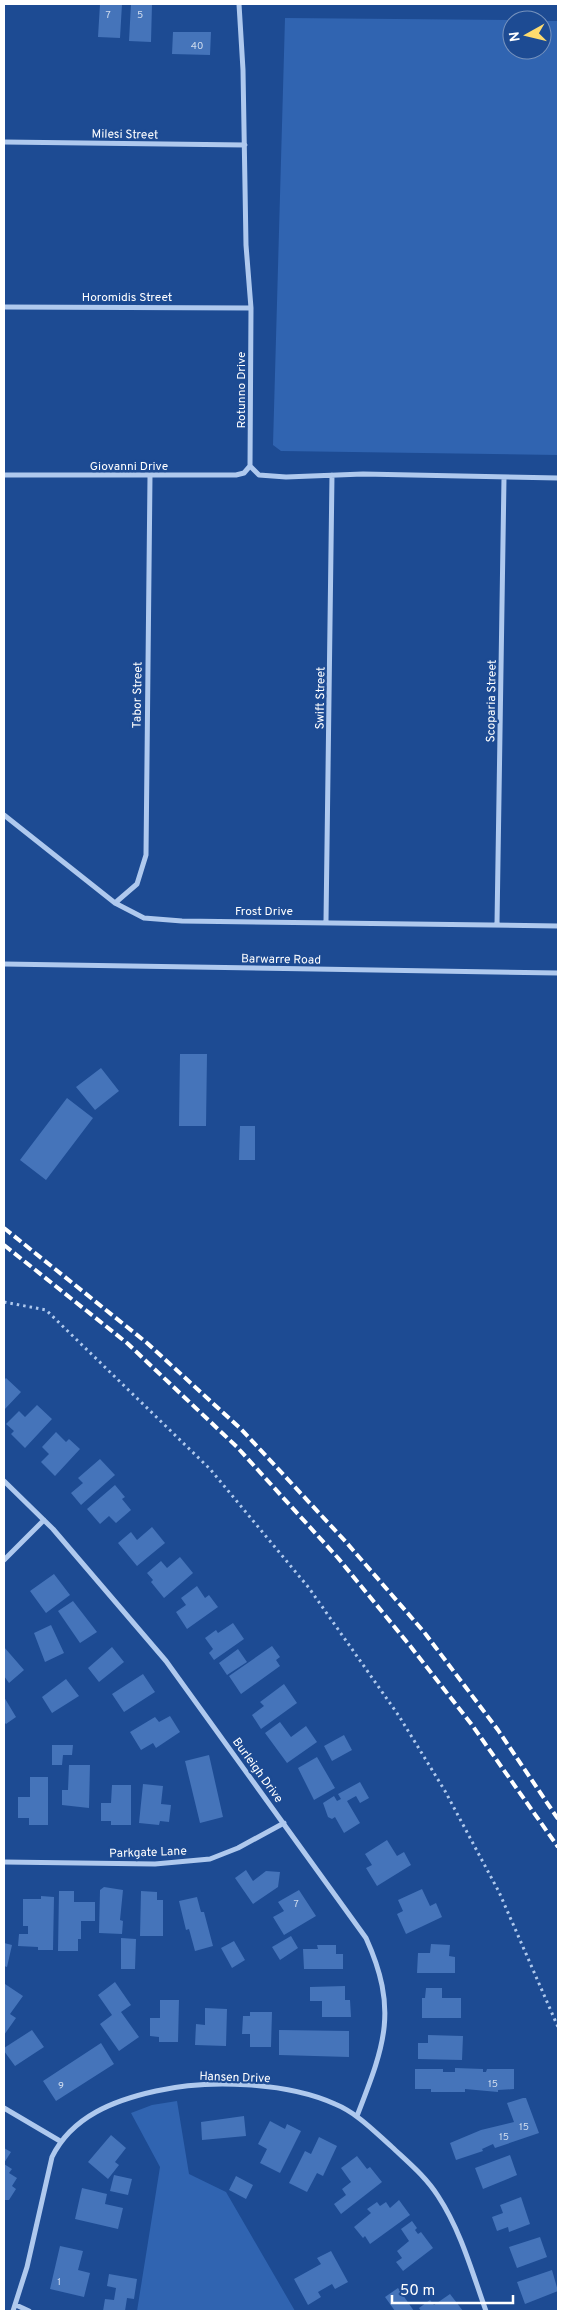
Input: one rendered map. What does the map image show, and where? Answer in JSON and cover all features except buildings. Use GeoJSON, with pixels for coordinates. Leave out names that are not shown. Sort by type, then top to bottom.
{"type":"FeatureCollection","features":[{"type":"Feature","properties":{"kind":"street","name":"Rotunno Drive"},"geometry":{"type":"LineString","coordinates":[[239,4],[242,27],[246,245],[251,308],[250,466]]}},
{"type":"Feature","properties":{"kind":"street","name":"Milesi Street"},"geometry":{"type":"LineString","coordinates":[[4,142],[245,145]]}},
{"type":"Feature","properties":{"kind":"street","name":"Horomidis Street"},"geometry":{"type":"LineString","coordinates":[[4,306],[251,308]]}},
{"type":"Feature","properties":{"kind":"street"},"geometry":{"type":"LineString","coordinates":[[250,466],[259,474],[286,477],[332,475],[558,478]]}},
{"type":"Feature","properties":{"kind":"street","name":"Giovanni Drive"},"geometry":{"type":"LineString","coordinates":[[4,475],[236,475],[244,473],[250,466]]}},
{"type":"Feature","properties":{"kind":"street","name":"Swift Street"},"geometry":{"type":"LineString","coordinates":[[326,921],[332,475]]}},
{"type":"Feature","properties":{"kind":"street","name":"Tabor Street"},"geometry":{"type":"LineString","coordinates":[[115,903],[137,884],[146,855],[150,476]]}},
{"type":"Feature","properties":{"kind":"street","name":"Scoparia Street"},"geometry":{"type":"LineString","coordinates":[[497,924],[504,478]]}},
{"type":"Feature","properties":{"kind":"street","name":"Frost Drive"},"geometry":{"type":"LineString","coordinates":[[4,814],[115,903],[144,918],[558,926]]}},
{"type":"Feature","properties":{"kind":"street","name":"Barwarre Road"},"geometry":{"type":"LineString","coordinates":[[4,964],[558,973]]}},
{"type":"Feature","properties":{"kind":"street","name":"Burleigh Drive"},"geometry":{"type":"LineString","coordinates":[[4,1481],[44,1520],[88,1569],[166,1662],[284,1822],[366,1938],[376,1960],[386,2008],[380,2056],[357,2116]]}},
{"type":"Feature","properties":{"kind":"street"},"geometry":{"type":"LineString","coordinates":[[4,1560],[44,1520]]}},
{"type":"Feature","properties":{"kind":"street","name":"Parkgate Lane"},"geometry":{"type":"LineString","coordinates":[[4,1862],[155,1864],[210,1859],[238,1848],[284,1822]]}},
{"type":"Feature","properties":{"kind":"street","name":"Hansen Drive"},"geometry":{"type":"LineString","coordinates":[[13,2311],[52,2157],[60,2141],[74,2127],[124,2098],[194,2085],[253,2086],[310,2094],[336,2104],[357,2116],[423,2175],[438,2196],[464,2248],[486,2311]]}},
{"type":"Feature","properties":{"kind":"street"},"geometry":{"type":"LineString","coordinates":[[4,2108],[60,2141]]}},
{"type":"Feature","properties":{"kind":"street"},"geometry":{"type":"LineString","coordinates":[[16,2305],[29,2311]]}},
{"type":"Feature","properties":{"kind":"path"},"geometry":{"type":"LineString","coordinates":[[4,1302],[46,1310],[210,1469],[309,1588],[399,1716],[445,1791],[499,1892],[558,2027]]}},
{"type":"Feature","properties":{"kind":"shaded area"},"geometry":{"type":"Polygon","coordinates":[[[285,18],[502,20],[502,60],[552,60],[552,21],[558,21],[558,455],[281,451],[273,445],[285,18]]]}},
{"type":"Feature","properties":{"kind":"shaded area"},"geometry":{"type":"Polygon","coordinates":[[[177,2101],[189,2174],[226,2192],[295,2311],[137,2311],[160,2167],[131,2113],[152,2105],[177,2101]]]}},
{"type":"Feature","properties":{"kind":"railway"},"geometry":{"type":"LineString","coordinates":[[4,1228],[147,1343],[241,1429],[346,1542],[424,1632],[498,1730],[558,1819]]}},
{"type":"Feature","properties":{"kind":"railway"},"geometry":{"type":"LineString","coordinates":[[4,1245],[127,1343],[237,1447],[338,1558],[411,1647],[472,1725],[558,1847]]}}]}
